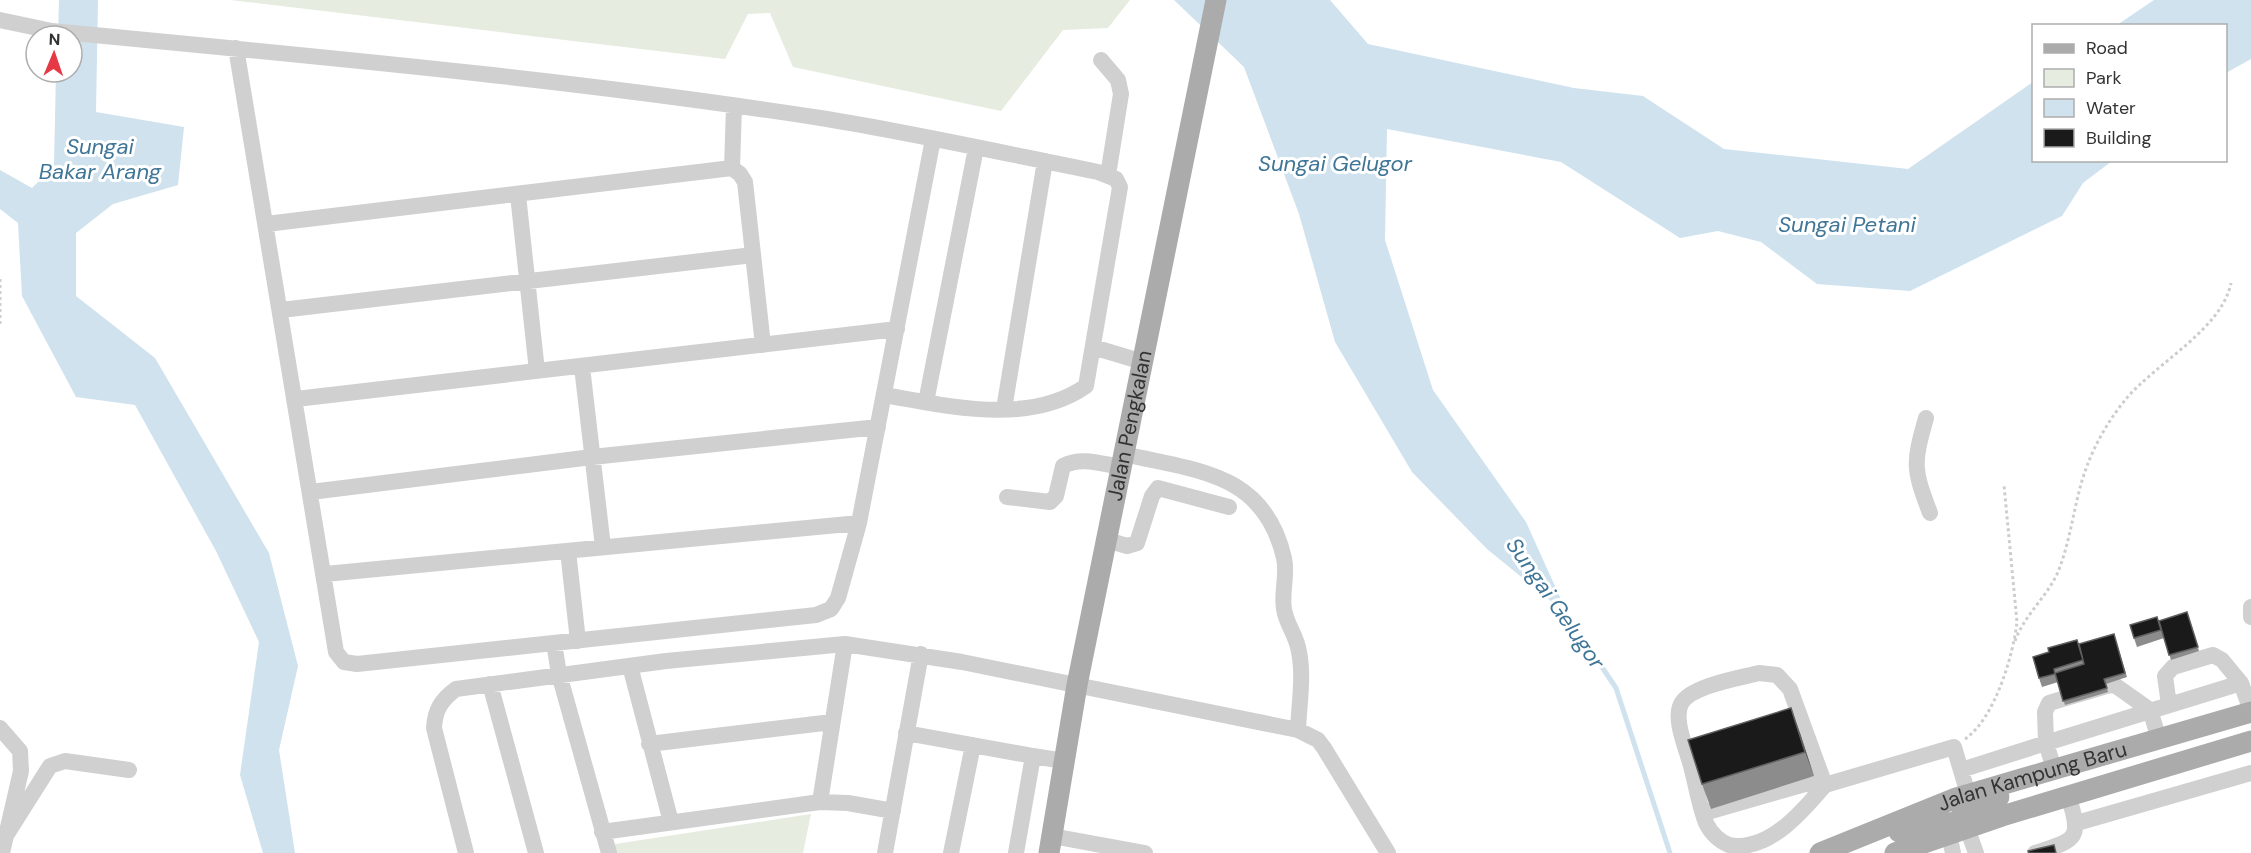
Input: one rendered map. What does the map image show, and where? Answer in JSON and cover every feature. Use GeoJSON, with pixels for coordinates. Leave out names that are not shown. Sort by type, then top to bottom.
{"type":"FeatureCollection","features":[{"type":"Feature","properties":{"kind":"main road","name":"Jalan Pengkalan"},"geometry":{"type":"LineString","coordinates":[[1051,844],[1077,685],[1216,0]]}},
{"type":"Feature","properties":{"kind":"main road","name":"Jalan Kampung Baru"},"geometry":{"type":"LineString","coordinates":[[1827,849],[1968,794],[2251,712]]}},
{"type":"Feature","properties":{"kind":"main road","name":"Jalan Kampung Baru"},"geometry":{"type":"LineString","coordinates":[[1895,853],[1921,848],[2068,796],[2251,741]]}},
{"type":"Feature","properties":{"kind":"main road"},"geometry":{"type":"LineString","coordinates":[[1827,849],[1850,847],[1923,825],[1956,834],[1977,806],[2054,774],[2062,767]]}},
{"type":"Feature","properties":{"kind":"street"},"geometry":{"type":"LineString","coordinates":[[0,20],[52,31],[484,74],[734,106],[933,139],[1045,161],[1108,175],[1116,179],[1120,187],[1086,386],[1054,403],[1004,409],[926,402],[884,395]]}},
{"type":"Feature","properties":{"kind":"street"},"geometry":{"type":"LineString","coordinates":[[236,48],[325,574],[336,652],[344,662],[357,664],[816,615],[831,609],[838,598],[859,522],[933,139]]}},
{"type":"Feature","properties":{"kind":"street"},"geometry":{"type":"LineString","coordinates":[[1101,60],[1118,80],[1121,94],[1108,175]]}},
{"type":"Feature","properties":{"kind":"street"},"geometry":{"type":"LineString","coordinates":[[732,168],[734,106]]}},
{"type":"Feature","properties":{"kind":"street"},"geometry":{"type":"LineString","coordinates":[[926,402],[976,148]]}},
{"type":"Feature","properties":{"kind":"street"},"geometry":{"type":"LineString","coordinates":[[1004,409],[1045,161]]}},
{"type":"Feature","properties":{"kind":"street"},"geometry":{"type":"LineString","coordinates":[[266,224],[732,168],[745,182],[764,345]]}},
{"type":"Feature","properties":{"kind":"street"},"geometry":{"type":"LineString","coordinates":[[518,195],[537,371]]}},
{"type":"Feature","properties":{"kind":"street"},"geometry":{"type":"LineString","coordinates":[[281,310],[753,255]]}},
{"type":"Feature","properties":{"kind":"street"},"geometry":{"type":"LineString","coordinates":[[296,399],[897,329]]}},
{"type":"Feature","properties":{"kind":"street"},"geometry":{"type":"LineString","coordinates":[[1093,347],[1143,362]]}},
{"type":"Feature","properties":{"kind":"street"},"geometry":{"type":"LineString","coordinates":[[582,367],[603,547]]}},
{"type":"Feature","properties":{"kind":"street"},"geometry":{"type":"LineString","coordinates":[[1926,418],[1915,457],[1916,475],[1930,513]]}},
{"type":"Feature","properties":{"kind":"street"},"geometry":{"type":"LineString","coordinates":[[311,492],[592,457],[878,427]]}},
{"type":"Feature","properties":{"kind":"street"},"geometry":{"type":"LineString","coordinates":[[1007,497],[1050,502],[1056,496],[1063,466],[1071,461],[1084,460],[1123,460],[1210,474],[1239,486],[1264,510],[1275,529],[1285,560],[1284,609],[1300,654],[1298,730]]}},
{"type":"Feature","properties":{"kind":"street"},"geometry":{"type":"LineString","coordinates":[[1107,540],[1127,546],[1137,543],[1158,488],[1229,507]]}},
{"type":"Feature","properties":{"kind":"street"},"geometry":{"type":"LineString","coordinates":[[325,574],[859,522]]}},
{"type":"Feature","properties":{"kind":"street"},"geometry":{"type":"LineString","coordinates":[[568,551],[578,640]]}},
{"type":"Feature","properties":{"kind":"street"},"geometry":{"type":"LineString","coordinates":[[2251,607],[2251,617]]}},
{"type":"Feature","properties":{"kind":"street"},"geometry":{"type":"LineString","coordinates":[[554,643],[559,674],[609,853]]}},
{"type":"Feature","properties":{"kind":"street"},"geometry":{"type":"LineString","coordinates":[[466,853],[434,728],[435,713],[444,698],[456,689],[559,674],[845,644],[921,654],[1298,730],[1318,740],[1324,748],[1388,853]]}},
{"type":"Feature","properties":{"kind":"street"},"geometry":{"type":"LineString","coordinates":[[820,802],[845,644]]}},
{"type":"Feature","properties":{"kind":"street"},"geometry":{"type":"LineString","coordinates":[[885,853],[921,654]]}},
{"type":"Feature","properties":{"kind":"street"},"geometry":{"type":"LineString","coordinates":[[2169,705],[2165,676],[2173,667],[2213,655],[2222,660],[2241,683],[2251,712]]}},
{"type":"Feature","properties":{"kind":"street"},"geometry":{"type":"LineString","coordinates":[[630,666],[671,822]]}},
{"type":"Feature","properties":{"kind":"street"},"geometry":{"type":"LineString","coordinates":[[1760,673],[1777,675],[1790,689],[1825,785],[1785,831],[1769,844],[1753,849],[1735,849],[1719,840],[1707,824],[1680,723],[1680,705],[1692,692],[1760,673]]}},
{"type":"Feature","properties":{"kind":"street"},"geometry":{"type":"LineString","coordinates":[[1961,770],[2241,683]]}},
{"type":"Feature","properties":{"kind":"street"},"geometry":{"type":"LineString","coordinates":[[490,684],[536,853]]}},
{"type":"Feature","properties":{"kind":"street"},"geometry":{"type":"LineString","coordinates":[[2062,767],[2046,743],[2045,712],[2049,703],[2110,685],[2116,686],[2150,710],[2159,739]]}},
{"type":"Feature","properties":{"kind":"street"},"geometry":{"type":"LineString","coordinates":[[649,744],[832,722]]}},
{"type":"Feature","properties":{"kind":"street"},"geometry":{"type":"LineString","coordinates":[[0,728],[20,751],[21,771],[2,853]]}},
{"type":"Feature","properties":{"kind":"street"},"geometry":{"type":"LineString","coordinates":[[906,733],[1064,761]]}},
{"type":"Feature","properties":{"kind":"street"},"geometry":{"type":"LineString","coordinates":[[951,853],[973,745]]}},
{"type":"Feature","properties":{"kind":"street"},"geometry":{"type":"LineString","coordinates":[[1704,813],[1805,784],[1825,785],[1954,747],[1968,794]]}},
{"type":"Feature","properties":{"kind":"street"},"geometry":{"type":"LineString","coordinates":[[1016,853],[1033,756]]}},
{"type":"Feature","properties":{"kind":"street"},"geometry":{"type":"LineString","coordinates":[[7,834],[36,784],[50,766],[65,761],[129,771]]}},
{"type":"Feature","properties":{"kind":"street"},"geometry":{"type":"LineString","coordinates":[[2077,823],[2251,773]]}},
{"type":"Feature","properties":{"kind":"street"},"geometry":{"type":"LineString","coordinates":[[2035,853],[2065,844],[2074,835],[2077,823],[2068,796]]}},
{"type":"Feature","properties":{"kind":"street"},"geometry":{"type":"LineString","coordinates":[[602,832],[820,802],[848,803],[893,810]]}},
{"type":"Feature","properties":{"kind":"street"},"geometry":{"type":"LineString","coordinates":[[1956,834],[1976,853]]}},
{"type":"Feature","properties":{"kind":"street"},"geometry":{"type":"LineString","coordinates":[[1051,844],[1145,853]]}},
{"type":"Feature","properties":{"kind":"path"},"geometry":{"type":"LineString","coordinates":[[0,279],[0,327]]}},
{"type":"Feature","properties":{"kind":"path"},"geometry":{"type":"LineString","coordinates":[[1954,747],[1969,737],[1989,710],[2002,681],[2015,641],[2029,612],[2054,581],[2065,555],[2086,467],[2099,440],[2125,400],[2221,311],[2228,298],[2231,283]]}},
{"type":"Feature","properties":{"kind":"path"},"geometry":{"type":"LineString","coordinates":[[2004,485],[2017,622],[2015,641]]}},
{"type":"Feature","properties":{"kind":"green space"},"geometry":{"type":"Polygon","coordinates":[[[230,0],[1130,0],[1108,28],[1063,30],[1001,111],[793,67],[770,13],[748,14],[725,59],[230,0]]]}},
{"type":"Feature","properties":{"kind":"green space"},"geometry":{"type":"Polygon","coordinates":[[[811,814],[803,853],[615,853],[615,844],[811,814]]]}},
{"type":"Feature","properties":{"kind":"water","name":"Sungai Bakar Arang"},"geometry":{"type":"Polygon","coordinates":[[[59,0],[98,0],[96,112],[184,127],[178,185],[113,204],[76,233],[76,296],[155,358],[269,553],[298,666],[279,750],[295,853],[263,853],[240,775],[259,642],[216,551],[135,405],[76,397],[22,296],[18,223],[0,209],[0,170],[32,188],[54,166],[56,84],[84,84],[84,24],[58,24],[59,0]]]}},
{"type":"Feature","properties":{"kind":"water","name":"Sungai Petani"},"geometry":{"type":"Polygon","coordinates":[[[1174,0],[1330,0],[1368,44],[1574,88],[1643,96],[1724,149],[1908,169],[2032,83],[2032,162],[2111,162],[2083,183],[2062,216],[1910,291],[1817,284],[1761,242],[1718,231],[1680,238],[1561,162],[1387,129],[1385,240],[1433,390],[1526,522],[1568,615],[1487,549],[1412,472],[1335,342],[1299,214],[1244,67],[1174,0]]]}},
{"type":"Feature","properties":{"kind":"water"},"geometry":{"type":"Polygon","coordinates":[[[2154,0],[2251,0],[2251,59],[2227,72],[2227,24],[2118,24],[2154,0]]]}},
{"type":"Feature","properties":{"kind":"building"},"geometry":{"type":"Polygon","coordinates":[[[2187,612],[2198,647],[2169,655],[2159,621],[2187,612]]]}},
{"type":"Feature","properties":{"kind":"building"},"geometry":{"type":"Polygon","coordinates":[[[2157,617],[2161,630],[2134,638],[2130,625],[2157,617]]]}},
{"type":"Feature","properties":{"kind":"building"},"geometry":{"type":"Polygon","coordinates":[[[2114,634],[2125,673],[2104,679],[2107,688],[2063,701],[2055,673],[2084,664],[2079,644],[2114,634]]]}},
{"type":"Feature","properties":{"kind":"building"},"geometry":{"type":"Polygon","coordinates":[[[2077,640],[2083,660],[2054,669],[2055,674],[2039,678],[2033,657],[2049,652],[2048,648],[2077,640]]]}},
{"type":"Feature","properties":{"kind":"building"},"geometry":{"type":"Polygon","coordinates":[[[1791,708],[1805,752],[1702,784],[1688,740],[1791,708]]]}},
{"type":"Feature","properties":{"kind":"building"},"geometry":{"type":"Polygon","coordinates":[[[2054,845],[2056,853],[2029,853],[2028,851],[2054,845]]]}},
{"type":"Feature","properties":{"kind":"waterway","name":"Sungai Gelugor"},"geometry":{"type":"LineString","coordinates":[[1565,612],[1616,688],[1670,853]]}}]}
